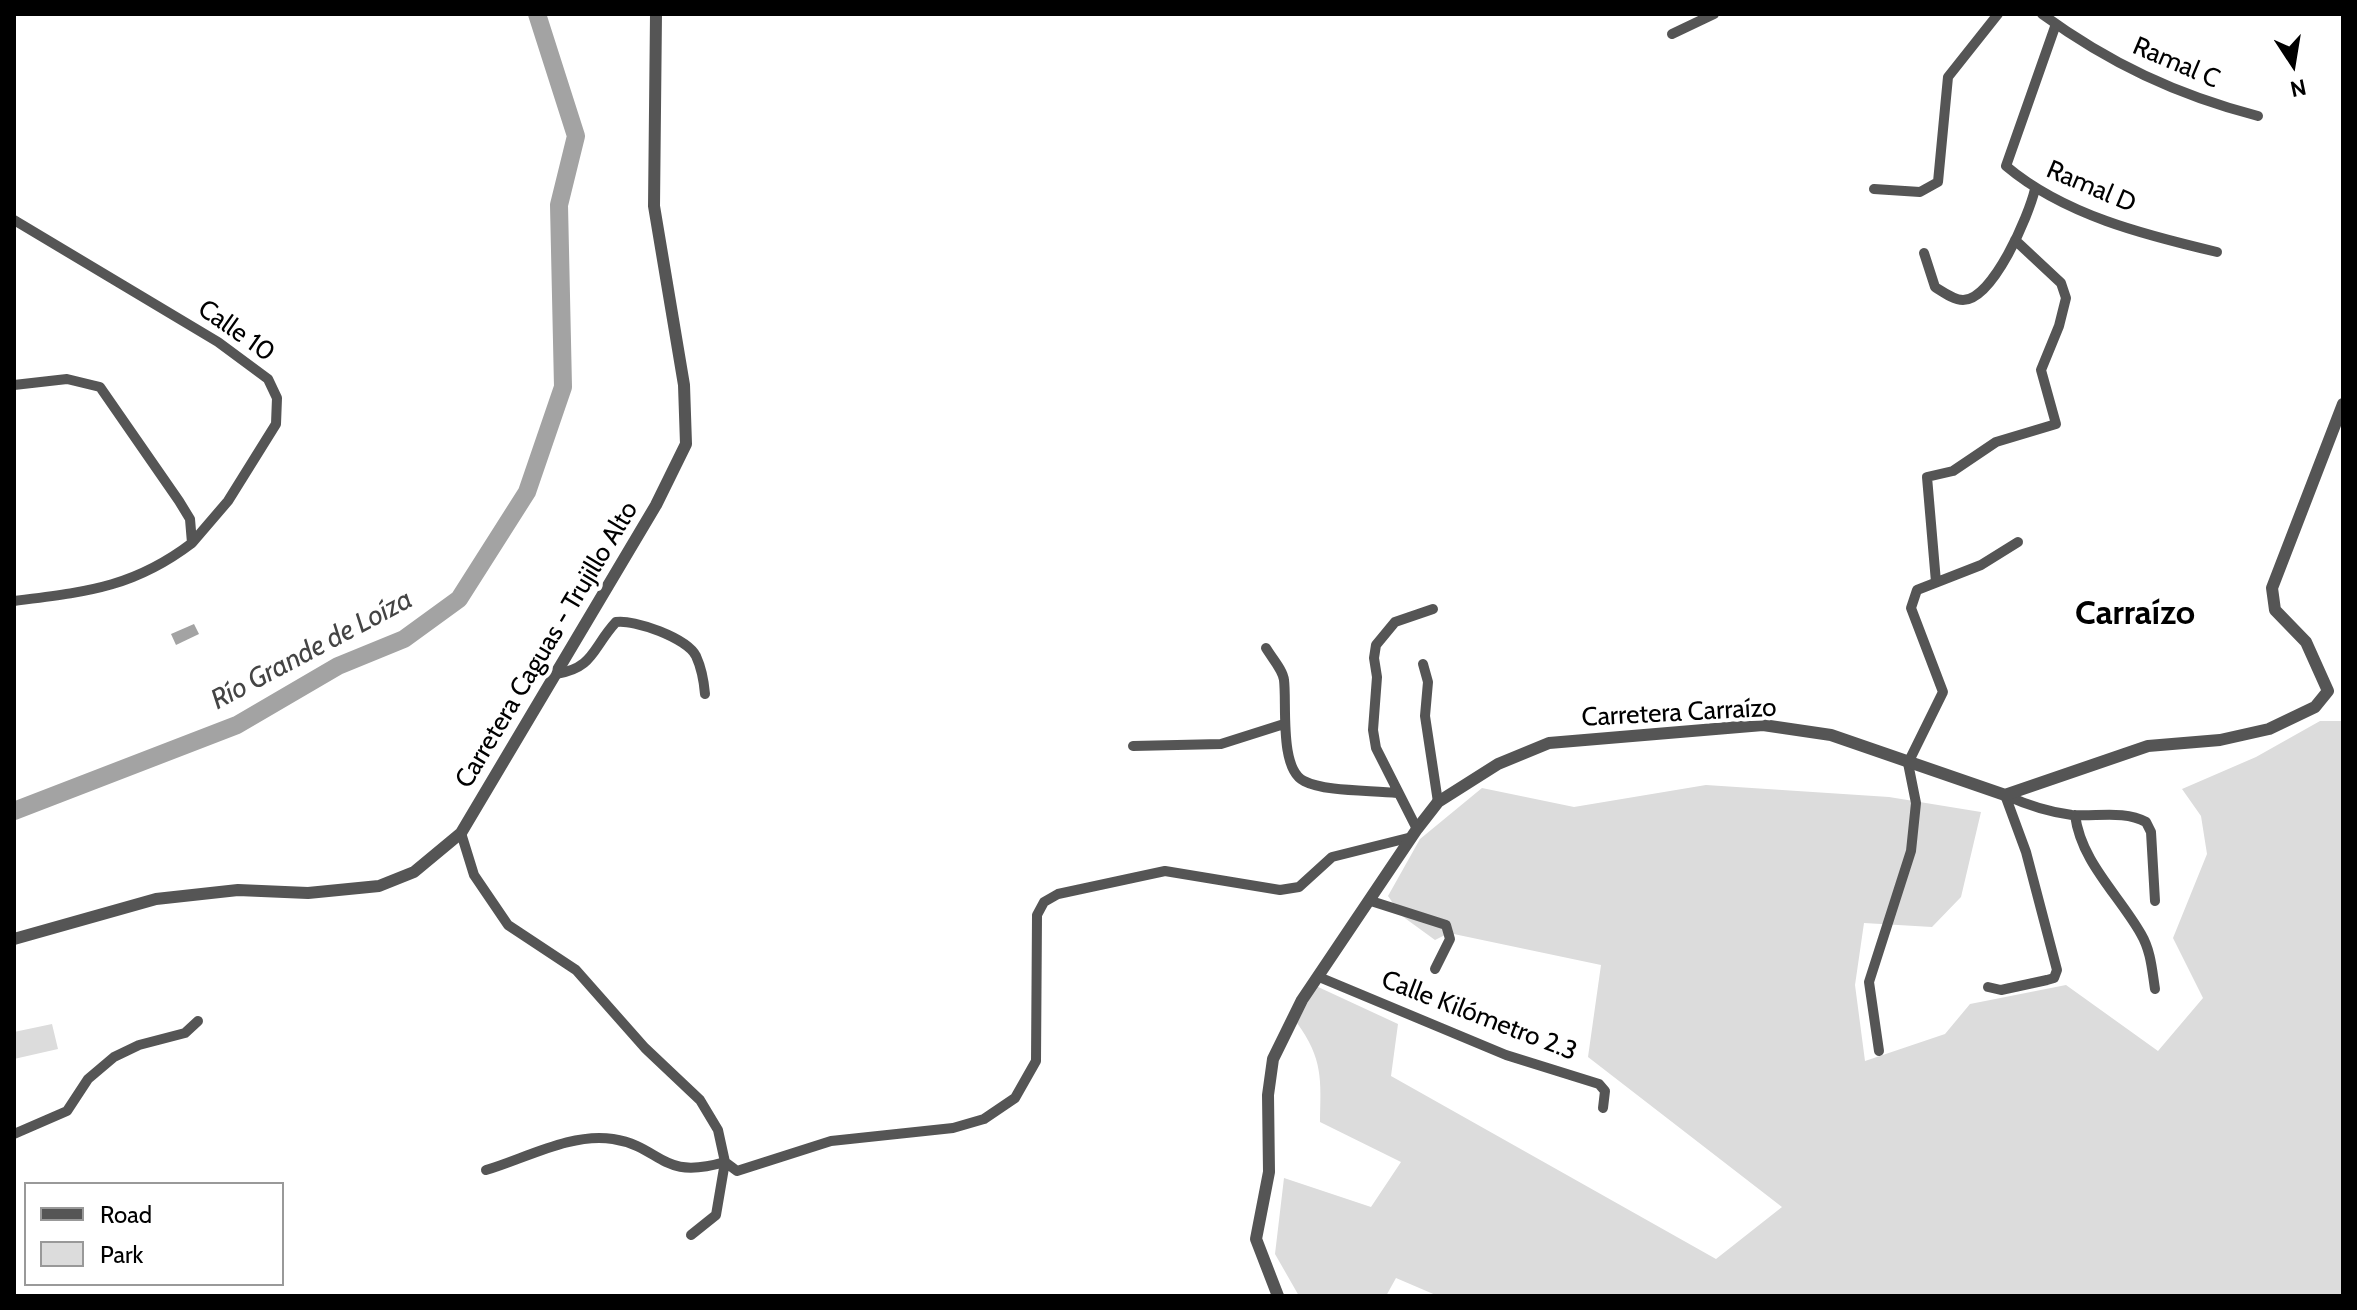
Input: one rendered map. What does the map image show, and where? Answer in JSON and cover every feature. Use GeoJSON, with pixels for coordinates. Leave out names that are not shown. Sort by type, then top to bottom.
{"type":"FeatureCollection","features":[{"type":"Feature","properties":{"kind":"street","name":"Carretera Caguas - Trujillo Alto"},"geometry":{"type":"LineString","coordinates":[[14,939],[156,899],[238,890],[308,893],[379,886],[414,872],[461,833],[656,505],[686,444],[684,385],[654,206],[656,14]]}},
{"type":"Feature","properties":{"kind":"street"},"geometry":{"type":"LineString","coordinates":[[1672,34],[1714,14]]}},
{"type":"Feature","properties":{"kind":"street"},"geometry":{"type":"LineString","coordinates":[[1874,189],[1920,192],[1938,182],[1948,77],[1998,14]]}},
{"type":"Feature","properties":{"kind":"street","name":"Ramal C"},"geometry":{"type":"LineString","coordinates":[[2042,14],[2089,49],[2203,101],[2258,116]]}},
{"type":"Feature","properties":{"kind":"street","name":"Ramal D"},"geometry":{"type":"LineString","coordinates":[[2056,24],[2006,166],[2035,189],[2154,237],[2217,252]]}},
{"type":"Feature","properties":{"kind":"street"},"geometry":{"type":"LineString","coordinates":[[1924,253],[1935,287],[1960,301],[1974,299],[1987,288],[2015,240],[2035,189]]}},
{"type":"Feature","properties":{"kind":"street","name":"Calle 10"},"geometry":{"type":"LineString","coordinates":[[14,220],[218,342],[268,379],[277,398],[276,424],[228,501],[192,543],[163,565],[99,591],[14,601]]}},
{"type":"Feature","properties":{"kind":"street"},"geometry":{"type":"LineString","coordinates":[[1936,582],[1927,477],[1953,471],[1996,442],[2056,424],[2041,370],[2059,326],[2066,298],[2061,283],[2015,240]]}},
{"type":"Feature","properties":{"kind":"street"},"geometry":{"type":"LineString","coordinates":[[14,385],[67,379],[100,387],[190,519],[192,543]]}},
{"type":"Feature","properties":{"kind":"street"},"geometry":{"type":"LineString","coordinates":[[2328,691],[2306,642],[2275,610],[2272,588],[2338,434],[2343,404]]}},
{"type":"Feature","properties":{"kind":"street"},"geometry":{"type":"LineString","coordinates":[[1879,1051],[1869,982],[1911,851],[1916,803],[1908,763],[1943,692],[1911,608],[1917,590],[1981,565],[2018,542]]}},
{"type":"Feature","properties":{"kind":"street"},"geometry":{"type":"LineString","coordinates":[[725,1162],[737,1171],[831,1141],[953,1128],[984,1119],[1015,1098],[1036,1061],[1037,915],[1044,902],[1058,894],[1165,871],[1280,890],[1299,887],[1332,857],[1414,833],[1376,748],[1373,730],[1377,677],[1374,658],[1376,645],[1395,622],[1428,610]]}},
{"type":"Feature","properties":{"kind":"street"},"geometry":{"type":"LineString","coordinates":[[556,674],[577,670],[590,660],[616,622],[629,620],[689,647],[696,656],[705,694]]}},
{"type":"Feature","properties":{"kind":"street"},"geometry":{"type":"LineString","coordinates":[[1266,648],[1284,677],[1284,724],[1294,771],[1300,780],[1313,785],[1397,793]]}},
{"type":"Feature","properties":{"kind":"street"},"geometry":{"type":"LineString","coordinates":[[1423,664],[1428,682],[1425,716],[1438,802]]}},
{"type":"Feature","properties":{"kind":"street"},"geometry":{"type":"LineString","coordinates":[[2328,691],[2343,691]]}},
{"type":"Feature","properties":{"kind":"street"},"geometry":{"type":"LineString","coordinates":[[2005,795],[2148,746],[2220,740],[2269,729],[2315,707],[2328,691]]}},
{"type":"Feature","properties":{"kind":"street"},"geometry":{"type":"LineString","coordinates":[[1133,746],[1221,744],[1284,724]]}},
{"type":"Feature","properties":{"kind":"street","name":"Carretera Carraízo"},"geometry":{"type":"LineString","coordinates":[[1278,1296],[1256,1239],[1269,1172],[1268,1095],[1273,1059],[1302,1000],[1438,802],[1498,764],[1549,743],[1763,725],[1831,735],[2005,795]]}},
{"type":"Feature","properties":{"kind":"street"},"geometry":{"type":"LineString","coordinates":[[2005,795],[2032,807],[2075,815],[2127,816],[2146,822],[2151,832],[2155,901]]}},
{"type":"Feature","properties":{"kind":"street"},"geometry":{"type":"LineString","coordinates":[[1988,987],[2001,990],[2047,980],[2054,978],[2057,970],[2026,852],[2005,795]]}},
{"type":"Feature","properties":{"kind":"street"},"geometry":{"type":"LineString","coordinates":[[2075,815],[2077,828],[2096,869],[2145,942],[2155,989]]}},
{"type":"Feature","properties":{"kind":"street"},"geometry":{"type":"LineString","coordinates":[[461,833],[474,875],[508,925],[576,970],[645,1048],[700,1100],[718,1130],[725,1162],[716,1215],[691,1235]]}},
{"type":"Feature","properties":{"kind":"street"},"geometry":{"type":"LineString","coordinates":[[1371,901],[1446,925],[1450,939],[1435,969]]}},
{"type":"Feature","properties":{"kind":"street","name":"Calle Kilómetro 2.3"},"geometry":{"type":"LineString","coordinates":[[1319,977],[1506,1055],[1599,1084],[1605,1091],[1603,1108]]}},
{"type":"Feature","properties":{"kind":"street"},"geometry":{"type":"LineString","coordinates":[[14,1134],[67,1111],[88,1079],[114,1057],[139,1045],[185,1033],[198,1021]]}},
{"type":"Feature","properties":{"kind":"street"},"geometry":{"type":"LineString","coordinates":[[486,1170],[594,1138],[614,1139],[633,1145],[672,1167],[708,1167],[725,1162]]}},
{"type":"Feature","properties":{"kind":"street"},"geometry":{"type":"LineString","coordinates":[[1265,1264],[1286,1296]]}},
{"type":"Feature","properties":{"kind":"green space"},"geometry":{"type":"Polygon","coordinates":[[[2320,721],[2343,721],[2341,1296],[1438,1296],[1396,1278],[1386,1296],[1299,1296],[1275,1254],[1284,1178],[1371,1207],[1401,1162],[1320,1122],[1319,1070],[1312,1048],[1297,1023],[1316,986],[1398,1024],[1391,1076],[1716,1259],[1782,1207],[1588,1057],[1601,965],[1449,933],[1435,940],[1402,916],[1388,896],[1420,839],[1482,788],[1574,807],[1706,785],[1889,797],[1981,812],[1961,897],[1932,927],[1864,923],[1855,985],[1865,1061],[1945,1034],[1970,1004],[2066,985],[2158,1051],[2203,998],[2173,938],[2207,854],[2201,816],[2182,789],[2256,757],[2320,721]]]}},
{"type":"Feature","properties":{"kind":"green space"},"geometry":{"type":"Polygon","coordinates":[[[52,1024],[58,1049],[14,1059],[14,1032],[52,1024]]]}},
{"type":"Feature","properties":{"kind":"shaded area"},"geometry":{"type":"Polygon","coordinates":[[[194,624],[199,634],[176,645],[171,634],[194,624]]]}},
{"type":"Feature","properties":{"kind":"waterway","name":"Río Grande de Loíza"},"geometry":{"type":"LineString","coordinates":[[14,811],[237,725],[338,666],[404,639],[459,599],[527,492],[563,387],[559,205],[576,136],[537,14]]}},
{"type":"Feature","properties":{"kind":"district","name":"Carraízo"},"geometry":{"type":"Point","coordinates":[2135,614]}}]}
